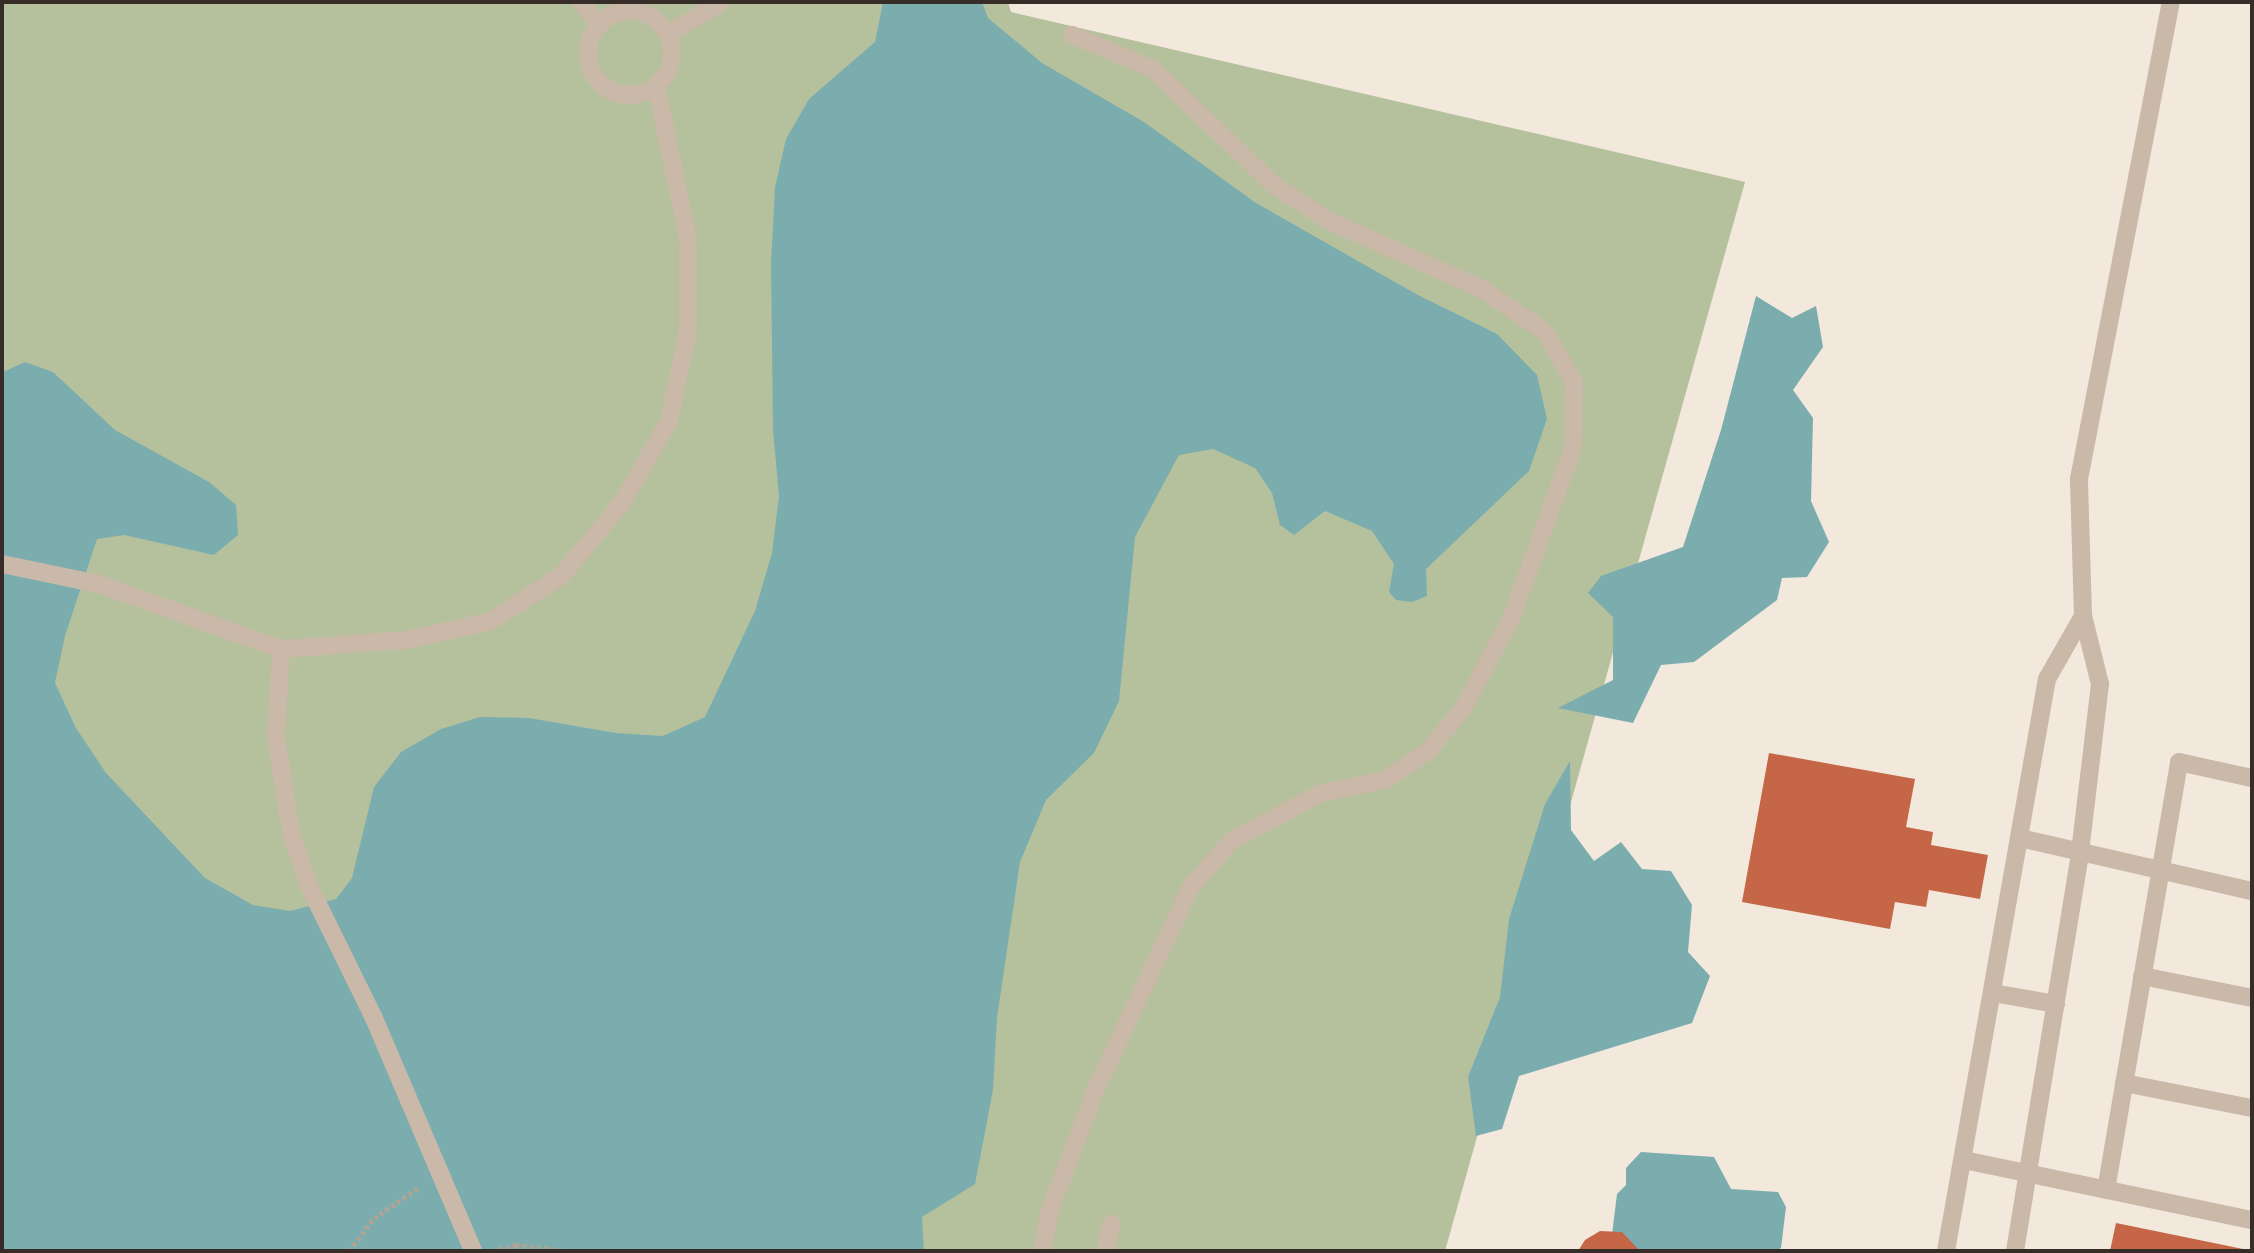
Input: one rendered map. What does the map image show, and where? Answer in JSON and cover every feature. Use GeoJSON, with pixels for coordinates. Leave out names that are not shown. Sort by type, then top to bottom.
{"type":"FeatureCollection","features":[{"type":"Feature","properties":{"kind":"street"},"geometry":{"type":"LineString","coordinates":[[581,2],[598,24]]}},
{"type":"Feature","properties":{"kind":"street"},"geometry":{"type":"LineString","coordinates":[[667,34],[720,2]]}},
{"type":"Feature","properties":{"kind":"street"},"geometry":{"type":"LineString","coordinates":[[2015,1251],[2080,852],[2100,684],[2083,616],[2079,478],[2171,2]]}},
{"type":"Feature","properties":{"kind":"street"},"geometry":{"type":"LineString","coordinates":[[622,11],[636,11],[660,23],[667,34],[671,62],[656,85],[629,94],[603,85],[589,62],[591,35],[598,24],[622,11]]}},
{"type":"Feature","properties":{"kind":"street"},"geometry":{"type":"LineString","coordinates":[[1042,1251],[1050,1210],[1096,1089],[1190,888],[1231,841],[1321,793],[1385,780],[1428,751],[1462,710],[1511,619],[1573,448],[1574,382],[1544,331],[1482,289],[1329,221],[1275,186],[1153,69],[1072,35]]}},
{"type":"Feature","properties":{"kind":"street"},"geometry":{"type":"LineString","coordinates":[[2,564],[99,584],[281,649],[408,640],[491,621],[562,575],[621,504],[669,421],[688,330],[688,239],[656,85]]}},
{"type":"Feature","properties":{"kind":"street"},"geometry":{"type":"LineString","coordinates":[[1947,1251],[2047,679],[2083,616]]}},
{"type":"Feature","properties":{"kind":"street"},"geometry":{"type":"LineString","coordinates":[[281,649],[276,737],[281,787],[309,886],[373,1016],[473,1251]]}},
{"type":"Feature","properties":{"kind":"street"},"geometry":{"type":"LineString","coordinates":[[2106,1190],[2179,762],[2252,778]]}},
{"type":"Feature","properties":{"kind":"street"},"geometry":{"type":"LineString","coordinates":[[2020,838],[2252,891]]}},
{"type":"Feature","properties":{"kind":"street"},"geometry":{"type":"LineString","coordinates":[[2143,976],[2252,998]]}},
{"type":"Feature","properties":{"kind":"street"},"geometry":{"type":"LineString","coordinates":[[1993,993],[2056,1004]]}},
{"type":"Feature","properties":{"kind":"street"},"geometry":{"type":"LineString","coordinates":[[2124,1083],[2252,1108]]}},
{"type":"Feature","properties":{"kind":"street"},"geometry":{"type":"LineString","coordinates":[[1964,1160],[2252,1220]]}},
{"type":"Feature","properties":{"kind":"street"},"geometry":{"type":"LineString","coordinates":[[1105,1251],[1111,1224]]}},
{"type":"Feature","properties":{"kind":"path"},"geometry":{"type":"LineString","coordinates":[[349,1251],[374,1218],[439,1174]]}},
{"type":"Feature","properties":{"kind":"path"},"geometry":{"type":"LineString","coordinates":[[492,1251],[516,1245],[568,1251]]}},
{"type":"Feature","properties":{"kind":"green space"},"geometry":{"type":"Polygon","coordinates":[[[2,2],[1008,2],[1011,12],[1745,182],[1445,1251],[2,1251],[2,2]]]}},
{"type":"Feature","properties":{"kind":"water"},"geometry":{"type":"Polygon","coordinates":[[[883,2],[982,2],[988,18],[1042,63],[1144,122],[1256,203],[1416,294],[1497,334],[1537,375],[1547,419],[1529,471],[1426,569],[1427,596],[1412,602],[1396,600],[1389,592],[1394,564],[1372,531],[1325,511],[1294,535],[1280,525],[1272,493],[1255,468],[1213,449],[1179,455],[1135,537],[1119,701],[1094,753],[1046,800],[1020,862],[997,1018],[993,1090],[975,1184],[922,1217],[924,1251],[2,1251],[3,372],[25,362],[53,372],[115,430],[209,482],[236,505],[238,535],[214,555],[124,535],[97,539],[65,636],[55,683],[76,728],[106,773],[205,878],[253,905],[290,911],[336,899],[352,878],[374,787],[401,752],[441,729],[480,717],[529,718],[616,733],[663,736],[705,717],[755,611],[772,553],[779,496],[773,430],[771,263],[775,187],[786,139],[809,99],[875,42],[883,2]]]}},
{"type":"Feature","properties":{"kind":"water"},"geometry":{"type":"Polygon","coordinates":[[[1756,296],[1792,318],[1816,306],[1823,347],[1793,390],[1813,418],[1811,501],[1829,542],[1807,577],[1782,578],[1777,600],[1694,662],[1661,665],[1633,723],[1558,708],[1613,680],[1613,617],[1588,593],[1601,576],[1683,547],[1721,430],[1756,296]]]}},
{"type":"Feature","properties":{"kind":"water"},"geometry":{"type":"Polygon","coordinates":[[[1570,761],[1571,830],[1594,861],[1621,842],[1642,869],[1671,871],[1692,905],[1688,952],[1710,976],[1692,1023],[1519,1076],[1502,1129],[1476,1136],[1468,1077],[1500,997],[1509,919],[1545,804],[1570,761]]]}},
{"type":"Feature","properties":{"kind":"water"},"geometry":{"type":"Polygon","coordinates":[[[1641,1152],[1714,1157],[1731,1189],[1778,1192],[1786,1207],[1781,1248],[1776,1251],[1610,1251],[1617,1194],[1626,1185],[1626,1168],[1641,1152]]]}},
{"type":"Feature","properties":{"kind":"building"},"geometry":{"type":"Polygon","coordinates":[[[1769,753],[1915,779],[1906,827],[1933,832],[1931,845],[1988,855],[1980,899],[1929,890],[1926,907],[1895,902],[1890,929],[1742,902],[1769,753]]]}},
{"type":"Feature","properties":{"kind":"building"},"geometry":{"type":"Polygon","coordinates":[[[2116,1223],[2248,1250],[2248,1251],[2110,1251],[2116,1223]]]}},
{"type":"Feature","properties":{"kind":"building"},"geometry":{"type":"Polygon","coordinates":[[[1600,1231],[1622,1232],[1640,1251],[1578,1251],[1585,1240],[1600,1231]]]}}]}
